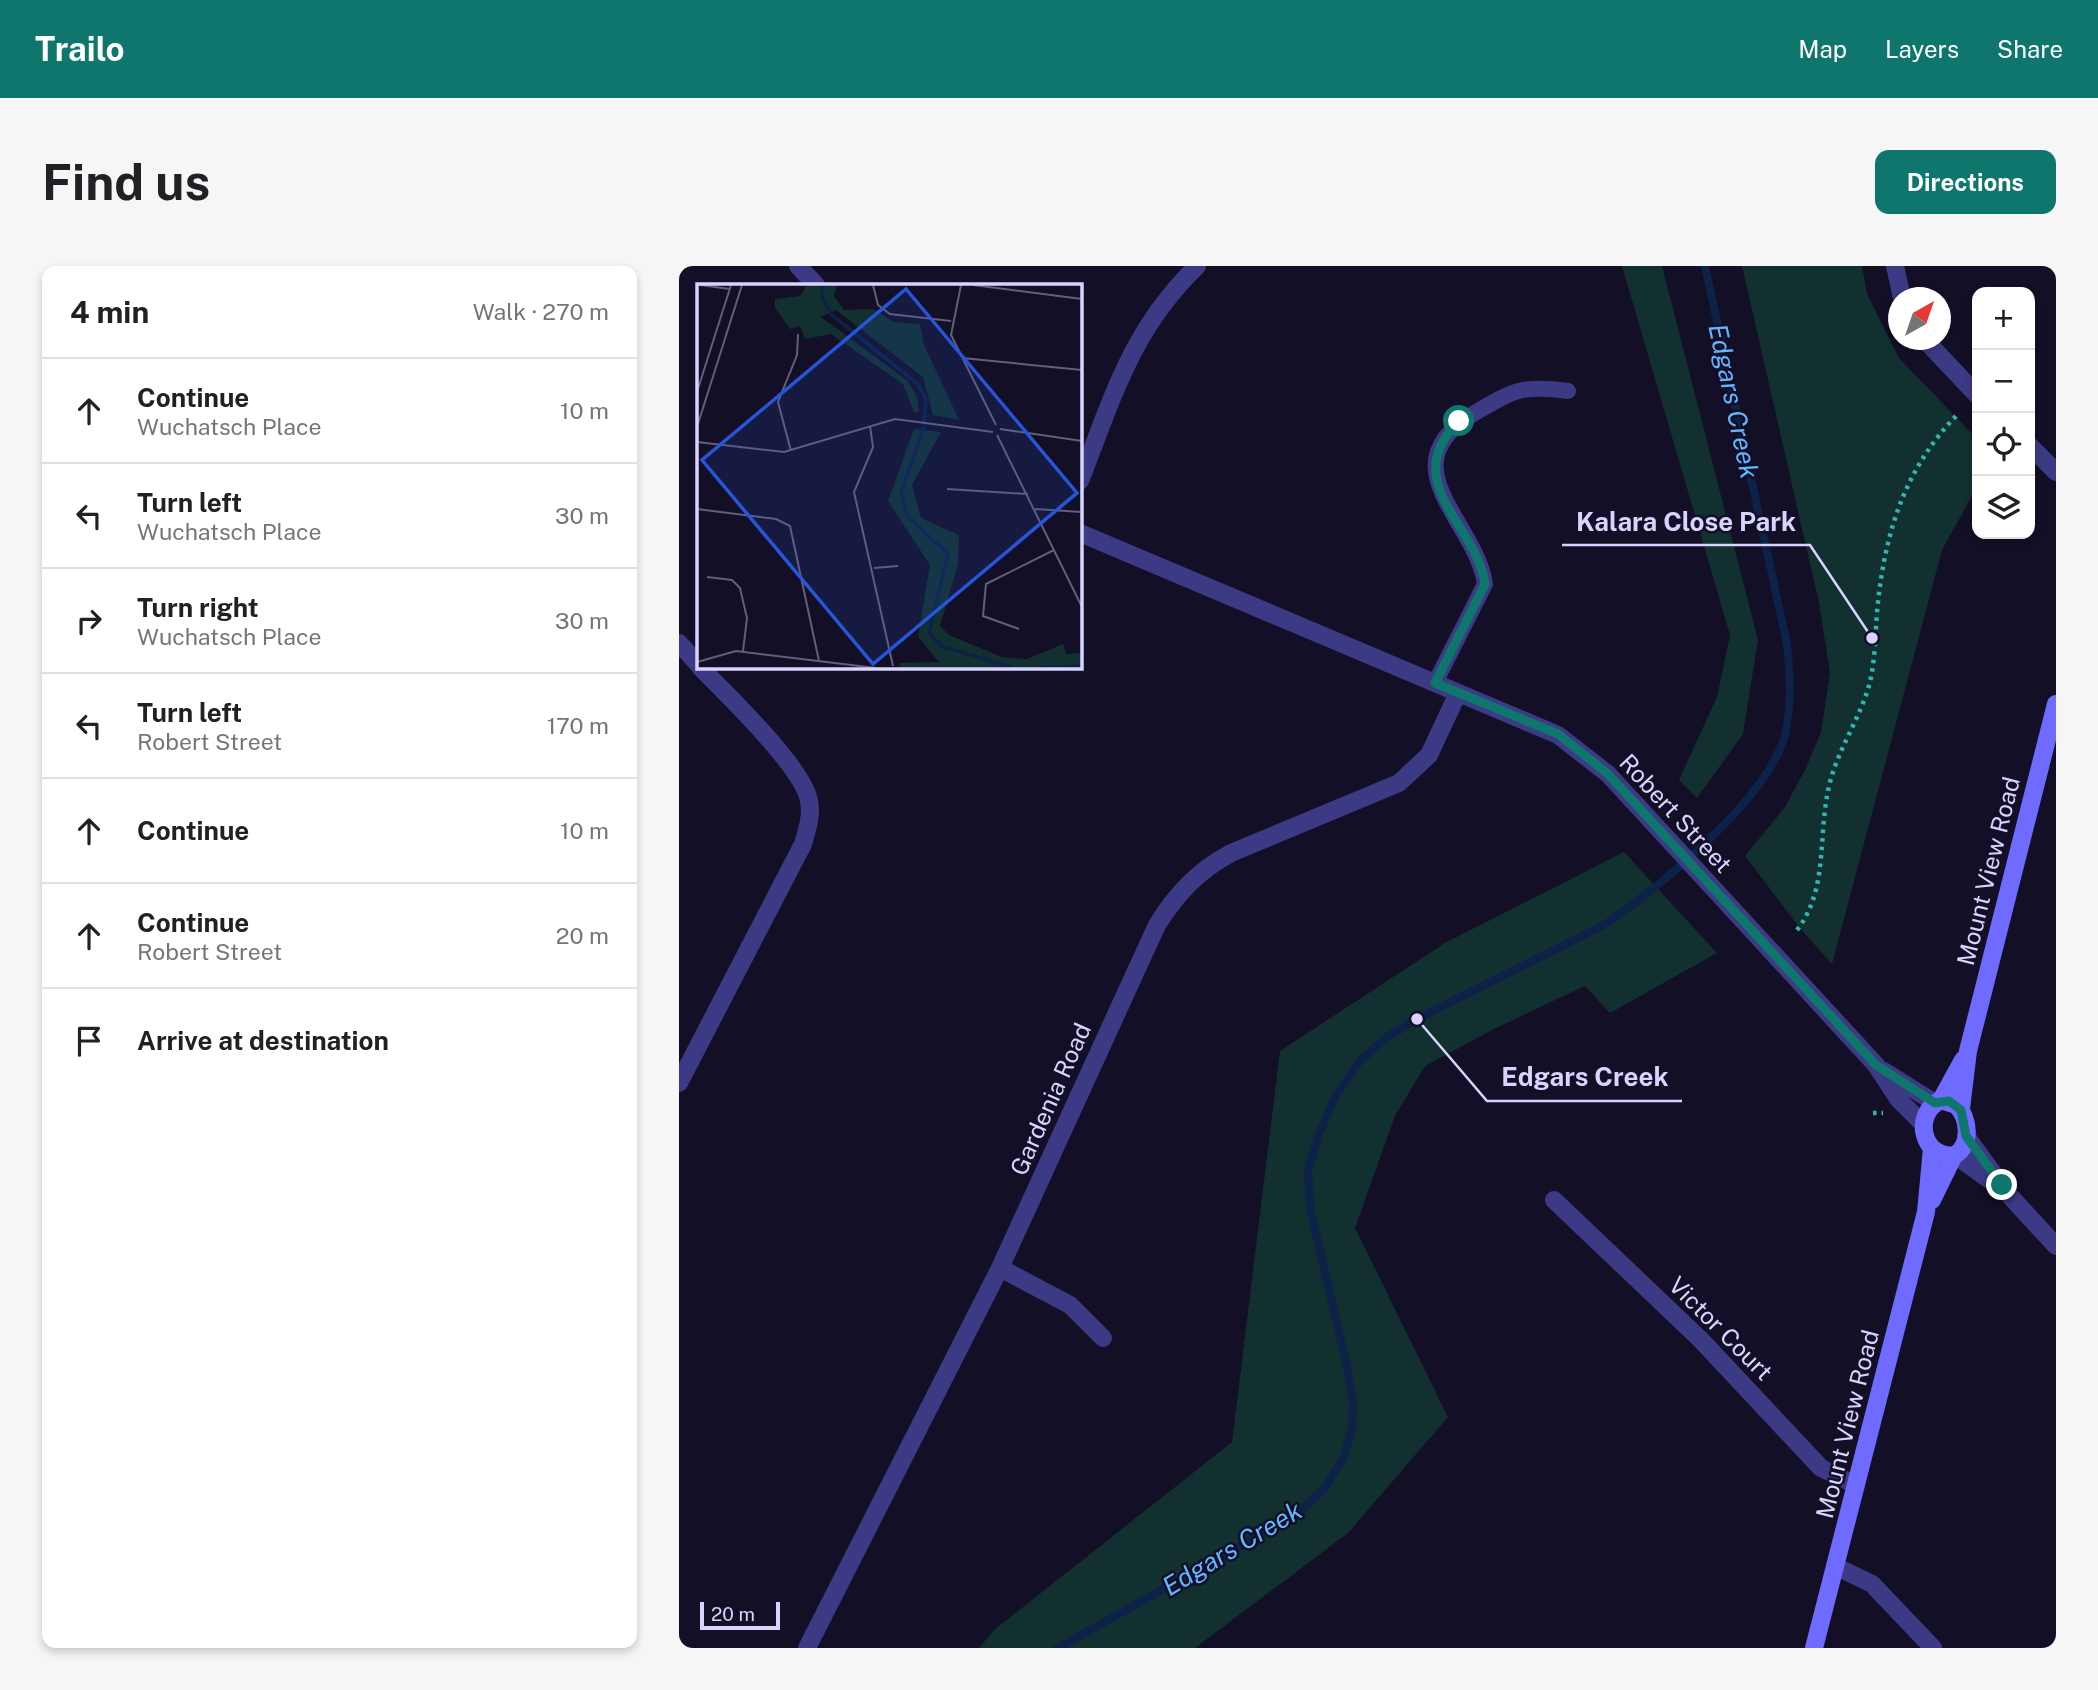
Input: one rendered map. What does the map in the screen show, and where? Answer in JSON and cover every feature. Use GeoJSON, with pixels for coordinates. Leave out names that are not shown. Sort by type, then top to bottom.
{"type":"FeatureCollection","features":[{"type":"Feature","properties":{"kind":"street"},"geometry":{"type":"LineString","coordinates":[[798,266],[815,284]]}},
{"type":"Feature","properties":{"kind":"street"},"geometry":{"type":"LineString","coordinates":[[1081,478],[1132,349],[1150,318],[1198,266]]}},
{"type":"Feature","properties":{"kind":"street"},"geometry":{"type":"LineString","coordinates":[[1895,266],[1898,287]]}},
{"type":"Feature","properties":{"kind":"street"},"geometry":{"type":"LineString","coordinates":[[1934,350],[1972,390]]}},
{"type":"Feature","properties":{"kind":"street"},"geometry":{"type":"LineString","coordinates":[[2035,451],[2056,472]]}},
{"type":"Feature","properties":{"kind":"street","name":"Robert Street"},"geometry":{"type":"LineString","coordinates":[[1081,533],[1558,734],[1581,749],[1608,774],[1876,1065],[1899,1100],[1924,1125]]}},
{"type":"Feature","properties":{"kind":"street"},"geometry":{"type":"LineString","coordinates":[[679,643],[697,664]]}},
{"type":"Feature","properties":{"kind":"street"},"geometry":{"type":"LineString","coordinates":[[679,1083],[803,844],[809,821],[809,799],[797,775],[701,668]]}},
{"type":"Feature","properties":{"kind":"street","name":"Gardenia Road"},"geometry":{"type":"LineString","coordinates":[[807,1648],[1000,1268],[1157,925],[1173,900],[1207,866],[1231,853],[1399,783],[1429,755],[1458,693]]}},
{"type":"Feature","properties":{"kind":"street","name":"Mount View Road"},"geometry":{"type":"LineString","coordinates":[[1961,1110],[1968,1051],[2053,728],[2056,704]]}},
{"type":"Feature","properties":{"kind":"street","name":"Mount View Road"},"geometry":{"type":"LineString","coordinates":[[1938,1102],[1968,1051]]}},
{"type":"Feature","properties":{"kind":"street","name":"Robert Street"},"geometry":{"type":"LineString","coordinates":[[1876,1065],[1938,1102]]}},
{"type":"Feature","properties":{"kind":"street"},"geometry":{"type":"LineString","coordinates":[[1966,1136],[1963,1147],[1954,1155],[1945,1156],[1932,1148],[1924,1125],[1924,1115],[1938,1102],[1949,1101],[1961,1110],[1966,1136],[2009,1195],[2056,1246]]}},
{"type":"Feature","properties":{"kind":"street","name":"Mount View Road"},"geometry":{"type":"LineString","coordinates":[[1814,1648],[1926,1212],[1932,1148]]}},
{"type":"Feature","properties":{"kind":"street"},"geometry":{"type":"LineString","coordinates":[[1954,1155],[2009,1195]]}},
{"type":"Feature","properties":{"kind":"street","name":"Mount View Road"},"geometry":{"type":"LineString","coordinates":[[1926,1212],[1954,1155]]}},
{"type":"Feature","properties":{"kind":"street","name":"Victor Court"},"geometry":{"type":"LineString","coordinates":[[1554,1199],[1701,1340],[1821,1468],[1856,1485]]}},
{"type":"Feature","properties":{"kind":"street"},"geometry":{"type":"LineString","coordinates":[[1000,1268],[1070,1305],[1103,1338]]}},
{"type":"Feature","properties":{"kind":"street"},"geometry":{"type":"LineString","coordinates":[[1835,1566],[1872,1584],[1933,1648]]}},
{"type":"Feature","properties":{"kind":"lane"},"geometry":{"type":"LineString","coordinates":[[1435,683],[1485,584],[1478,557],[1440,494],[1435,472],[1442,442],[1459,421],[1520,389],[1534,386],[1568,391]]}},
{"type":"Feature","properties":{"kind":"path"},"geometry":{"type":"LineString","coordinates":[[1797,930],[1810,911],[1816,894],[1828,792],[1834,768],[1870,682],[1885,555],[1898,512],[1910,478],[1924,453],[1958,414]]}},
{"type":"Feature","properties":{"kind":"green space"},"geometry":{"type":"Polygon","coordinates":[[[1622,266],[1662,266],[1758,640],[1743,734],[1697,798],[1679,780],[1717,697],[1730,635],[1622,266]]]}},
{"type":"Feature","properties":{"kind":"green space"},"geometry":{"type":"Polygon","coordinates":[[[1742,266],[1862,266],[1867,294],[1888,336],[1888,350],[1895,350],[1899,358],[1972,434],[1972,496],[1942,550],[1832,964],[1799,927],[1745,856],[1785,807],[1821,732],[1830,673],[1819,603],[1742,266]]]}},
{"type":"Feature","properties":{"kind":"green space"},"geometry":{"type":"Polygon","coordinates":[[[1624,852],[1717,953],[1610,1013],[1585,986],[1496,1028],[1425,1066],[1395,1116],[1355,1228],[1448,1417],[1348,1533],[1195,1648],[979,1648],[994,1630],[1232,1442],[1280,1051],[1445,943],[1624,852]]]}},
{"type":"Feature","properties":{"kind":"waterway","name":"Edgars Creek"},"geometry":{"type":"LineString","coordinates":[[1058,1648],[1298,1514],[1325,1488],[1343,1459],[1352,1429],[1353,1401],[1310,1208],[1308,1171],[1319,1134],[1335,1097],[1359,1062],[1384,1039],[1417,1019],[1606,924],[1709,839],[1735,813],[1775,760],[1785,735],[1789,712],[1787,644],[1705,266]]}},
{"type":"Feature","properties":{"kind":"place","name":"Kalara Close Park"},"geometry":{"type":"Point","coordinates":[1872,638]}},
{"type":"Feature","properties":{"kind":"place","name":"Edgars Creek"},"geometry":{"type":"Point","coordinates":[1417,1019]}},
{"type":"Feature","properties":{"kind":"route"},"geometry":{"type":"LineString","coordinates":[[1459,421],[1442,442],[1435,472],[1440,494],[1478,557],[1485,584],[1435,683],[1558,734],[1581,749],[1608,774],[1876,1065],[1935,1103],[1941,1100],[1949,1101],[1961,1110],[1967,1130],[1966,1136],[2002,1185]]}}]}
